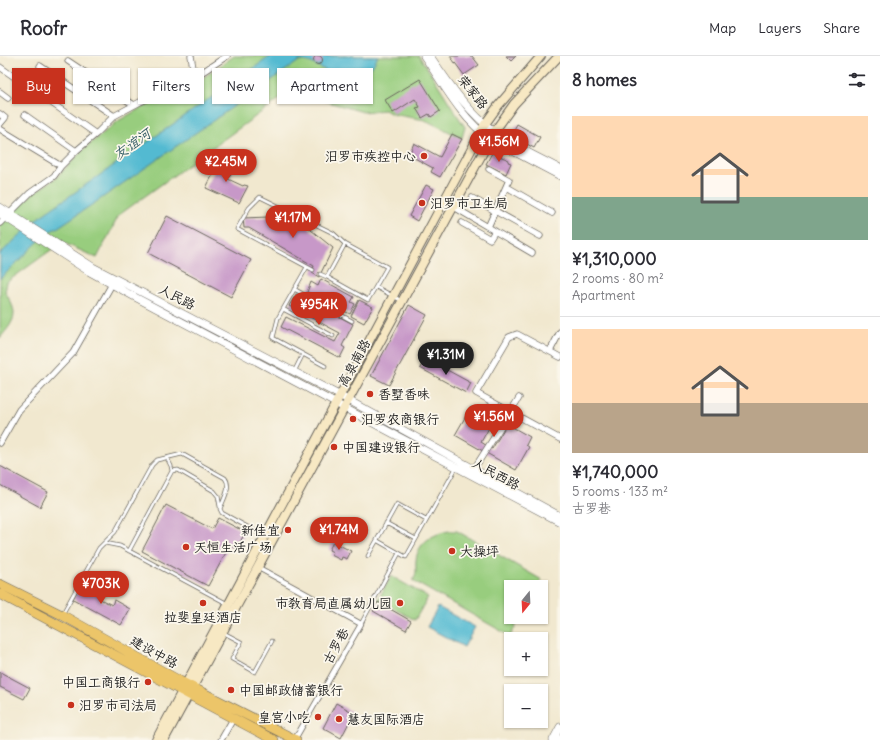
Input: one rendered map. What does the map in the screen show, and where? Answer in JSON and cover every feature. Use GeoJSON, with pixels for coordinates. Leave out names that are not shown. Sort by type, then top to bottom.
{"type":"FeatureCollection","features":[{"type":"Feature","properties":{"kind":"main road","name":"高泉南路"},"geometry":{"type":"LineString","coordinates":[[188,689],[228,604],[484,124],[541,56]]}},
{"type":"Feature","properties":{"kind":"main road","name":"高泉南路"},"geometry":{"type":"LineString","coordinates":[[188,689],[222,632],[492,135],[514,104],[559,56]]}},
{"type":"Feature","properties":{"kind":"main road","name":"建设中路"},"geometry":{"type":"LineString","coordinates":[[0,584],[62,615],[188,689],[233,719],[274,740]]}},
{"type":"Feature","properties":{"kind":"main road","name":"建设中路"},"geometry":{"type":"LineString","coordinates":[[0,594],[188,689],[295,740]]}},
{"type":"Feature","properties":{"kind":"main road"},"geometry":{"type":"LineString","coordinates":[[156,740],[188,689]]}},
{"type":"Feature","properties":{"kind":"main road"},"geometry":{"type":"LineString","coordinates":[[164,740],[188,689]]}},
{"type":"Feature","properties":{"kind":"street"},"geometry":{"type":"LineString","coordinates":[[191,56],[193,68]]}},
{"type":"Feature","properties":{"kind":"street"},"geometry":{"type":"LineString","coordinates":[[204,72],[227,56]]}},
{"type":"Feature","properties":{"kind":"street","name":"荣家路"},"geometry":{"type":"LineString","coordinates":[[424,56],[432,61],[469,109],[484,124],[492,135],[560,176]]}},
{"type":"Feature","properties":{"kind":"street"},"geometry":{"type":"LineString","coordinates":[[68,61],[134,105]]}},
{"type":"Feature","properties":{"kind":"street","name":"荣家路"},"geometry":{"type":"LineString","coordinates":[[432,61],[464,116],[481,132],[492,135],[560,169]]}},
{"type":"Feature","properties":{"kind":"street"},"geometry":{"type":"LineString","coordinates":[[40,66],[114,116]]}},
{"type":"Feature","properties":{"kind":"street"},"geometry":{"type":"LineString","coordinates":[[0,67],[96,134]]}},
{"type":"Feature","properties":{"kind":"street"},"geometry":{"type":"LineString","coordinates":[[0,92],[8,98]]}},
{"type":"Feature","properties":{"kind":"street"},"geometry":{"type":"LineString","coordinates":[[0,223],[9,217],[30,193],[54,176],[61,166],[76,151],[114,116],[138,103]]}},
{"type":"Feature","properties":{"kind":"street"},"geometry":{"type":"LineString","coordinates":[[0,114],[5,118],[0,124]]}},
{"type":"Feature","properties":{"kind":"street"},"geometry":{"type":"LineString","coordinates":[[25,116],[76,151]]}},
{"type":"Feature","properties":{"kind":"street"},"geometry":{"type":"LineString","coordinates":[[0,129],[61,166]]}},
{"type":"Feature","properties":{"kind":"street"},"geometry":{"type":"LineString","coordinates":[[488,227],[509,180],[489,169]]}},
{"type":"Feature","properties":{"kind":"street"},"geometry":{"type":"LineString","coordinates":[[507,187],[552,213]]}},
{"type":"Feature","properties":{"kind":"street"},"geometry":{"type":"LineString","coordinates":[[472,198],[540,236]]}},
{"type":"Feature","properties":{"kind":"street","name":"人民路"},"geometry":{"type":"LineString","coordinates":[[0,206],[9,217],[51,244],[88,271],[346,403]]}},
{"type":"Feature","properties":{"kind":"street"},"geometry":{"type":"LineString","coordinates":[[454,207],[532,253]]}},
{"type":"Feature","properties":{"kind":"street"},"geometry":{"type":"LineString","coordinates":[[462,223],[490,239],[495,231]]}},
{"type":"Feature","properties":{"kind":"street","name":"人民路"},"geometry":{"type":"LineString","coordinates":[[51,244],[130,287],[294,372],[337,399]]}},
{"type":"Feature","properties":{"kind":"street"},"geometry":{"type":"LineString","coordinates":[[0,443],[19,410],[73,353],[112,284]]}},
{"type":"Feature","properties":{"kind":"street"},"geometry":{"type":"LineString","coordinates":[[550,351],[560,332]]}},
{"type":"Feature","properties":{"kind":"street"},"geometry":{"type":"LineString","coordinates":[[560,357],[517,334],[509,337],[476,393],[560,440]]}},
{"type":"Feature","properties":{"kind":"street"},"geometry":{"type":"LineString","coordinates":[[474,469],[519,398]]}},
{"type":"Feature","properties":{"kind":"street","name":"人民西路"},"geometry":{"type":"LineString","coordinates":[[346,403],[560,522]]}},
{"type":"Feature","properties":{"kind":"street","name":"人民西路"},"geometry":{"type":"LineString","coordinates":[[458,464],[474,469],[560,516]]}},
{"type":"Feature","properties":{"kind":"street","name":"古罗巷"},"geometry":{"type":"LineString","coordinates":[[257,567],[361,624],[295,740]]}},
{"type":"Feature","properties":{"kind":"street"},"geometry":{"type":"LineString","coordinates":[[221,740],[233,719]]}},
{"type":"Feature","properties":{"kind":"street"},"geometry":{"type":"LineString","coordinates":[[553,740],[560,727]]}},
{"type":"Feature","properties":{"kind":"lane"},"geometry":{"type":"LineString","coordinates":[[313,270],[237,229],[249,208],[260,197],[333,233],[345,244],[386,267],[368,300],[320,274]]}},
{"type":"Feature","properties":{"kind":"lane"},"geometry":{"type":"LineString","coordinates":[[327,278],[345,244]]}},
{"type":"Feature","properties":{"kind":"lane"},"geometry":{"type":"LineString","coordinates":[[307,267],[278,318],[273,338],[325,366]]}},
{"type":"Feature","properties":{"kind":"lane"},"geometry":{"type":"LineString","coordinates":[[376,286],[402,301]]}},
{"type":"Feature","properties":{"kind":"lane"},"geometry":{"type":"LineString","coordinates":[[294,289],[352,320]]}},
{"type":"Feature","properties":{"kind":"lane"},"geometry":{"type":"LineString","coordinates":[[283,309],[333,336]]}},
{"type":"Feature","properties":{"kind":"lane"},"geometry":{"type":"LineString","coordinates":[[294,372],[303,354]]}},
{"type":"Feature","properties":{"kind":"lane"},"geometry":{"type":"LineString","coordinates":[[62,615],[103,543],[115,532],[154,462],[169,459],[176,454],[182,454],[225,478],[228,484],[220,509]]}},
{"type":"Feature","properties":{"kind":"lane"},"geometry":{"type":"LineString","coordinates":[[129,551],[172,471],[169,459]]}},
{"type":"Feature","properties":{"kind":"lane"},"geometry":{"type":"LineString","coordinates":[[378,540],[406,557],[458,464]]}},
{"type":"Feature","properties":{"kind":"lane"},"geometry":{"type":"LineString","coordinates":[[171,466],[214,491],[218,496],[220,509],[224,515],[264,536]]}},
{"type":"Feature","properties":{"kind":"lane"},"geometry":{"type":"LineString","coordinates":[[172,471],[178,470]]}},
{"type":"Feature","properties":{"kind":"lane"},"geometry":{"type":"LineString","coordinates":[[368,556],[378,540],[396,504],[426,520]]}},
{"type":"Feature","properties":{"kind":"lane"},"geometry":{"type":"LineString","coordinates":[[386,522],[416,539]]}},
{"type":"Feature","properties":{"kind":"lane"},"geometry":{"type":"LineString","coordinates":[[115,532],[114,540],[120,546]]}},
{"type":"Feature","properties":{"kind":"lane"},"geometry":{"type":"LineString","coordinates":[[103,543],[110,543],[120,546],[228,604]]}},
{"type":"Feature","properties":{"kind":"lane"},"geometry":{"type":"LineString","coordinates":[[361,624],[399,553]]}},
{"type":"Feature","properties":{"kind":"lane"},"geometry":{"type":"LineString","coordinates":[[222,632],[241,642],[232,659],[255,672],[272,641]]}},
{"type":"Feature","properties":{"kind":"green space"},"geometry":{"type":"Polygon","coordinates":[[[234,56],[419,56],[465,127],[462,138],[425,120],[392,114],[385,110],[363,112],[335,104],[373,104],[373,68],[277,68],[277,101],[119,215],[97,258],[62,242],[7,282],[5,292],[14,311],[14,316],[10,326],[0,338],[0,225],[32,194],[56,178],[84,149],[118,121],[148,104],[204,104],[204,77],[212,71],[212,104],[269,104],[269,68],[217,68],[234,56]]]}},
{"type":"Feature","properties":{"kind":"green space"},"geometry":{"type":"Polygon","coordinates":[[[457,531],[542,580],[504,580],[504,624],[517,624],[512,632],[504,633],[413,581],[416,573],[417,554],[420,548],[427,540],[437,534],[457,531]]]}},
{"type":"Feature","properties":{"kind":"green space"},"geometry":{"type":"Polygon","coordinates":[[[391,576],[428,597],[415,620],[378,600],[391,576]]]}},
{"type":"Feature","properties":{"kind":"water","name":"友谊河"},"geometry":{"type":"Polygon","coordinates":[[[271,56],[378,56],[375,63],[370,68],[321,68],[308,62],[299,61],[289,68],[277,68],[277,76],[269,82],[269,68],[254,68],[271,56]]]}},
{"type":"Feature","properties":{"kind":"water","name":"友谊河"},"geometry":{"type":"Polygon","coordinates":[[[212,97],[212,104],[237,104],[99,200],[57,228],[48,232],[0,279],[0,254],[38,218],[212,97]]]}},
{"type":"Feature","properties":{"kind":"water"},"geometry":{"type":"Polygon","coordinates":[[[438,607],[475,627],[464,647],[427,627],[438,607]]]}},
{"type":"Feature","properties":{"kind":"building"},"geometry":{"type":"Polygon","coordinates":[[[316,56],[320,56],[322,60],[320,64],[316,64],[314,62],[314,58],[316,56]]]}},
{"type":"Feature","properties":{"kind":"building"},"geometry":{"type":"Polygon","coordinates":[[[450,56],[472,56],[479,65],[464,75],[450,56]]]}},
{"type":"Feature","properties":{"kind":"building"},"geometry":{"type":"Polygon","coordinates":[[[506,56],[516,56],[511,61],[506,56]]]}},
{"type":"Feature","properties":{"kind":"building"},"geometry":{"type":"Polygon","coordinates":[[[420,79],[440,111],[431,117],[429,114],[422,118],[416,108],[420,107],[415,99],[393,113],[385,100],[420,79]]]}},
{"type":"Feature","properties":{"kind":"building"},"geometry":{"type":"Polygon","coordinates":[[[517,124],[540,137],[534,148],[511,135],[517,124]]]}},
{"type":"Feature","properties":{"kind":"building","name":"汨罗市疾控中心"},"geometry":{"type":"Polygon","coordinates":[[[452,134],[462,139],[440,177],[431,172],[433,168],[409,155],[414,143],[440,157],[452,134]]]}},
{"type":"Feature","properties":{"kind":"building"},"geometry":{"type":"Polygon","coordinates":[[[492,153],[509,160],[508,162],[511,163],[506,174],[486,164],[492,153]]]}},
{"type":"Feature","properties":{"kind":"building"},"geometry":{"type":"Polygon","coordinates":[[[220,160],[234,167],[228,179],[243,186],[248,186],[239,203],[206,188],[220,160]]]}},
{"type":"Feature","properties":{"kind":"building","name":"汨罗市卫生局"},"geometry":{"type":"Polygon","coordinates":[[[426,185],[434,189],[417,221],[409,216],[426,185]]]}},
{"type":"Feature","properties":{"kind":"building"},"geometry":{"type":"Polygon","coordinates":[[[167,216],[251,260],[231,297],[148,253],[167,216]]]}},
{"type":"Feature","properties":{"kind":"building"},"geometry":{"type":"Polygon","coordinates":[[[294,216],[333,248],[319,277],[312,273],[314,266],[249,228],[244,228],[243,218],[294,216]]]}},
{"type":"Feature","properties":{"kind":"building"},"geometry":{"type":"Polygon","coordinates":[[[321,279],[354,297],[351,302],[355,304],[350,314],[307,292],[311,282],[318,286],[321,279]]]}},
{"type":"Feature","properties":{"kind":"building"},"geometry":{"type":"Polygon","coordinates":[[[296,294],[353,324],[342,346],[345,348],[340,358],[281,327],[286,317],[335,342],[340,333],[289,306],[296,294]]]}},
{"type":"Feature","properties":{"kind":"building"},"geometry":{"type":"Polygon","coordinates":[[[359,300],[373,307],[364,323],[351,316],[359,300]]]}},
{"type":"Feature","properties":{"kind":"building"},"geometry":{"type":"Polygon","coordinates":[[[409,305],[427,315],[389,385],[371,376],[409,305]]]}},
{"type":"Feature","properties":{"kind":"building"},"geometry":{"type":"Polygon","coordinates":[[[425,358],[471,383],[466,393],[420,368],[425,358]]]}},
{"type":"Feature","properties":{"kind":"building"},"geometry":{"type":"Polygon","coordinates":[[[471,407],[476,410],[477,408],[494,419],[481,442],[492,449],[507,424],[530,437],[526,445],[529,447],[516,470],[455,435],[471,407]]]}},
{"type":"Feature","properties":{"kind":"building"},"geometry":{"type":"Polygon","coordinates":[[[0,466],[48,492],[40,507],[0,485],[0,466]]]}},
{"type":"Feature","properties":{"kind":"building","name":"天恒生活广场"},"geometry":{"type":"Polygon","coordinates":[[[166,505],[212,529],[218,518],[245,532],[237,549],[230,545],[208,586],[142,551],[166,505]]]}},
{"type":"Feature","properties":{"kind":"building"},"geometry":{"type":"Polygon","coordinates":[[[333,542],[351,551],[347,559],[342,557],[341,560],[331,555],[333,552],[329,550],[333,542]]]}},
{"type":"Feature","properties":{"kind":"building"},"geometry":{"type":"Polygon","coordinates":[[[81,584],[102,596],[100,599],[112,605],[114,600],[130,609],[121,625],[73,599],[81,584]]]}},
{"type":"Feature","properties":{"kind":"building"},"geometry":{"type":"Polygon","coordinates":[[[378,602],[411,621],[406,630],[373,611],[378,602]]]}},
{"type":"Feature","properties":{"kind":"building"},"geometry":{"type":"Polygon","coordinates":[[[0,672],[30,688],[24,699],[0,687],[0,672]]]}},
{"type":"Feature","properties":{"kind":"building"},"geometry":{"type":"Polygon","coordinates":[[[336,703],[354,713],[341,738],[323,728],[336,703]]]}},
{"type":"Feature","properties":{"kind":"place","name":"汨罗市疾控中心"},"geometry":{"type":"Point","coordinates":[424,156]}},
{"type":"Feature","properties":{"kind":"place","name":"汨罗市卫生局"},"geometry":{"type":"Point","coordinates":[422,203]}},
{"type":"Feature","properties":{"kind":"place","name":"香墅香味"},"geometry":{"type":"Point","coordinates":[370,394]}},
{"type":"Feature","properties":{"kind":"place","name":"汨罗农商银行"},"geometry":{"type":"Point","coordinates":[353,419]}},
{"type":"Feature","properties":{"kind":"place","name":"中国建设银行"},"geometry":{"type":"Point","coordinates":[334,447]}},
{"type":"Feature","properties":{"kind":"place","name":"新佳宜"},"geometry":{"type":"Point","coordinates":[288,530]}},
{"type":"Feature","properties":{"kind":"place","name":"天恒生活广场"},"geometry":{"type":"Point","coordinates":[186,547]}},
{"type":"Feature","properties":{"kind":"place","name":"大操坪"},"geometry":{"type":"Point","coordinates":[452,551]}},
{"type":"Feature","properties":{"kind":"place","name":"拉斐皇廷酒店"},"geometry":{"type":"Point","coordinates":[203,603]}},
{"type":"Feature","properties":{"kind":"place","name":"市教育局直属幼儿园"},"geometry":{"type":"Point","coordinates":[400,603]}},
{"type":"Feature","properties":{"kind":"place","name":"中国工商银行"},"geometry":{"type":"Point","coordinates":[148,682]}},
{"type":"Feature","properties":{"kind":"place","name":"中国邮政储蓄银行"},"geometry":{"type":"Point","coordinates":[231,690]}},
{"type":"Feature","properties":{"kind":"place","name":"汨罗市司法局"},"geometry":{"type":"Point","coordinates":[71,705]}},
{"type":"Feature","properties":{"kind":"place","name":"皇宫小吃"},"geometry":{"type":"Point","coordinates":[318,717]}},
{"type":"Feature","properties":{"kind":"place","name":"慧友国际酒店"},"geometry":{"type":"Point","coordinates":[339,719]}}]}
